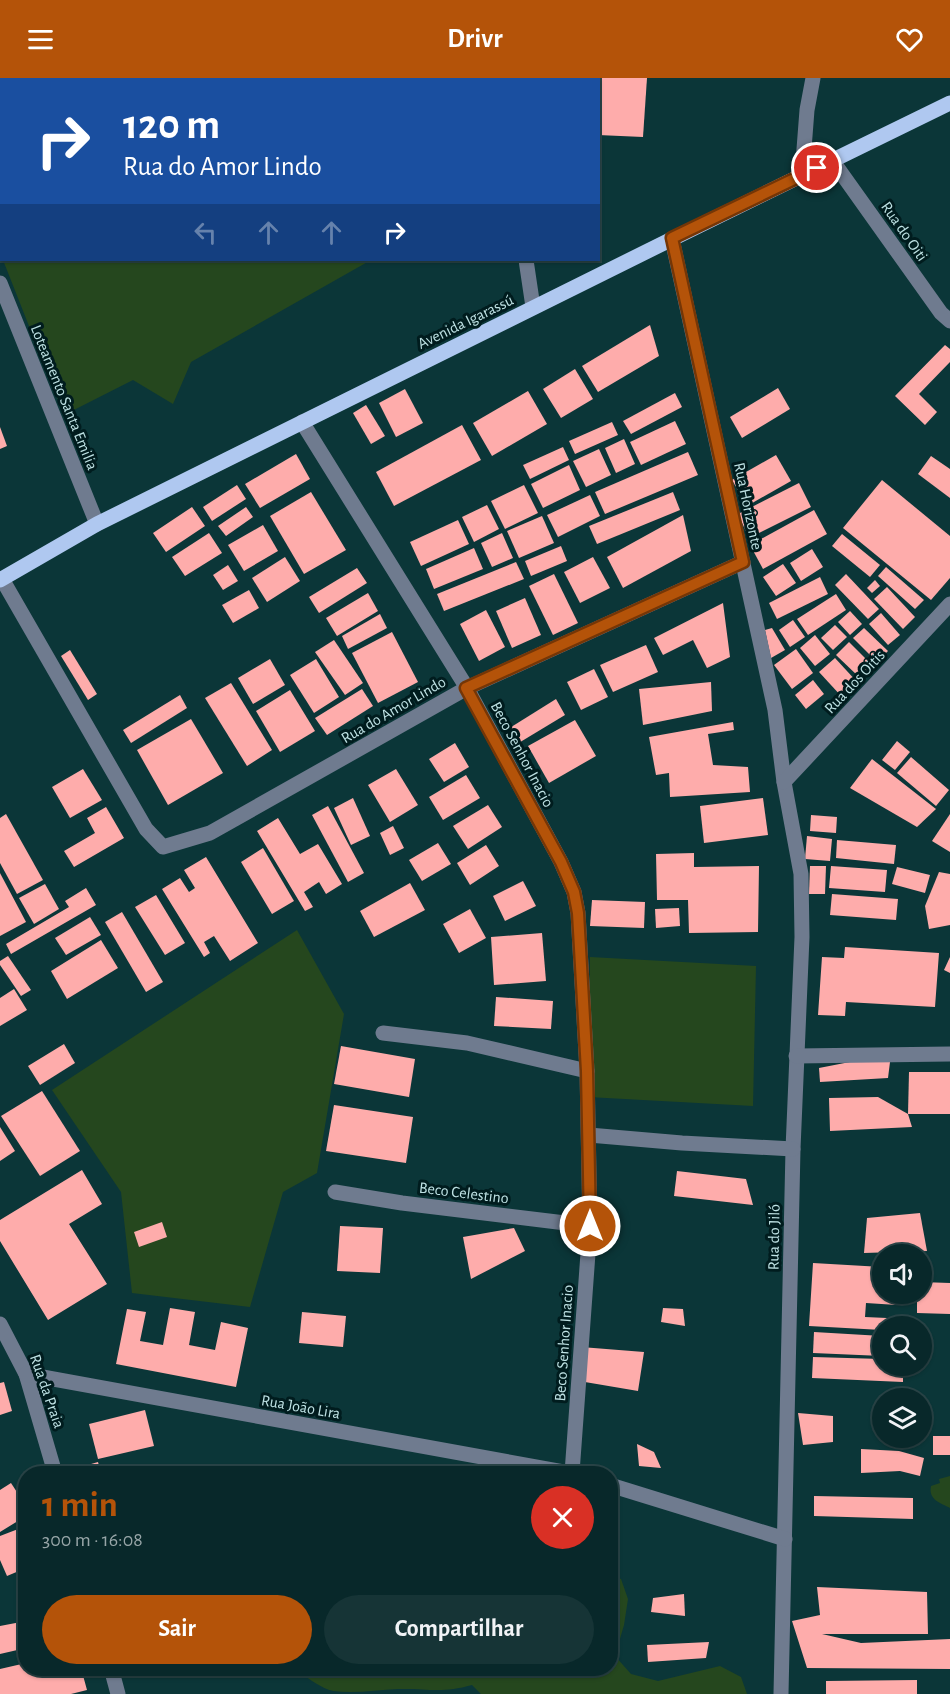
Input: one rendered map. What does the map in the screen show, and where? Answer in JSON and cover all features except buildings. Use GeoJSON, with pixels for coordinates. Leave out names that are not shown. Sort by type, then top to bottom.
{"type":"FeatureCollection","features":[{"type":"Feature","properties":{"kind":"main road","name":"Avenida Igarassú"},"geometry":{"type":"LineString","coordinates":[[1,580],[97,524],[672,238],[950,103]]}},
{"type":"Feature","properties":{"kind":"street"},"geometry":{"type":"LineString","coordinates":[[802,176],[807,110],[813,78]]}},
{"type":"Feature","properties":{"kind":"street","name":"Rua do Oiti"},"geometry":{"type":"LineString","coordinates":[[832,160],[941,313],[950,321]]}},
{"type":"Feature","properties":{"kind":"street","name":"Rua Horizonte"},"geometry":{"type":"LineString","coordinates":[[672,238],[775,710],[784,782]]}},
{"type":"Feature","properties":{"kind":"street"},"geometry":{"type":"LineString","coordinates":[[526,261],[533,307]]}},
{"type":"Feature","properties":{"kind":"street","name":"Loteamento Santa Emilia"},"geometry":{"type":"LineString","coordinates":[[0,283],[97,524]]}},
{"type":"Feature","properties":{"kind":"street","name":"Beco Senhor Inacio"},"geometry":{"type":"LineString","coordinates":[[302,422],[466,688],[561,862],[574,892],[578,913],[587,1071],[590,1226],[572,1466]]}},
{"type":"Feature","properties":{"kind":"street","name":"Rua do Amor Lindo"},"geometry":{"type":"LineString","coordinates":[[1,580],[146,829],[163,847],[210,833],[466,688],[743,562]]}},
{"type":"Feature","properties":{"kind":"street","name":"Rua dos Oitis"},"geometry":{"type":"LineString","coordinates":[[784,782],[950,604]]}},
{"type":"Feature","properties":{"kind":"street","name":"Rua do Jiló"},"geometry":{"type":"LineString","coordinates":[[781,1694],[793,1149],[802,937],[801,874],[784,782]]}},
{"type":"Feature","properties":{"kind":"street"},"geometry":{"type":"LineString","coordinates":[[382,1033],[467,1043],[587,1071]]}},
{"type":"Feature","properties":{"kind":"street"},"geometry":{"type":"LineString","coordinates":[[796,1056],[950,1054]]}},
{"type":"Feature","properties":{"kind":"street"},"geometry":{"type":"LineString","coordinates":[[589,1135],[793,1149]]}},
{"type":"Feature","properties":{"kind":"street","name":"Beco Celestino"},"geometry":{"type":"LineString","coordinates":[[335,1192],[402,1203],[590,1226]]}},
{"type":"Feature","properties":{"kind":"street","name":"Rua da Praia"},"geometry":{"type":"LineString","coordinates":[[0,1324],[26,1374],[53,1466]]}},
{"type":"Feature","properties":{"kind":"street","name":"Rua João Lira"},"geometry":{"type":"LineString","coordinates":[[26,1374],[532,1466]]}},
{"type":"Feature","properties":{"kind":"street"},"geometry":{"type":"LineString","coordinates":[[618,1487],[785,1539]]}},
{"type":"Feature","properties":{"kind":"street"},"geometry":{"type":"LineString","coordinates":[[113,1676],[118,1694]]}},
{"type":"Feature","properties":{"kind":"green space"},"geometry":{"type":"Polygon","coordinates":[[[3,261],[369,261],[191,362],[173,404],[133,380],[64,415],[3,261]]]}},
{"type":"Feature","properties":{"kind":"green space"},"geometry":{"type":"Polygon","coordinates":[[[297,930],[344,1014],[317,1173],[283,1192],[250,1307],[132,1293],[121,1192],[52,1090],[297,930]]]}},
{"type":"Feature","properties":{"kind":"green space"},"geometry":{"type":"Polygon","coordinates":[[[590,957],[756,966],[753,1106],[588,1097],[590,957]]]}},
{"type":"Feature","properties":{"kind":"green space"},"geometry":{"type":"Polygon","coordinates":[[[950,1476],[950,1508],[933,1498],[931,1486],[940,1483],[939,1479],[950,1476]]]}},
{"type":"Feature","properties":{"kind":"green space"},"geometry":{"type":"Polygon","coordinates":[[[618,1578],[621,1579],[628,1599],[618,1646],[618,1578]]]}},
{"type":"Feature","properties":{"kind":"green space"},"geometry":{"type":"Polygon","coordinates":[[[618,1659],[631,1674],[658,1681],[720,1666],[741,1677],[747,1694],[481,1694],[472,1685],[443,1690],[398,1689],[341,1692],[316,1684],[304,1676],[618,1676],[618,1659]]]}},
{"type":"Feature","properties":{"kind":"route"},"geometry":{"type":"LineString","coordinates":[[590,1226],[587,1071],[578,913],[574,892],[561,862],[466,688],[743,562],[672,238],[817,168]]}}]}
